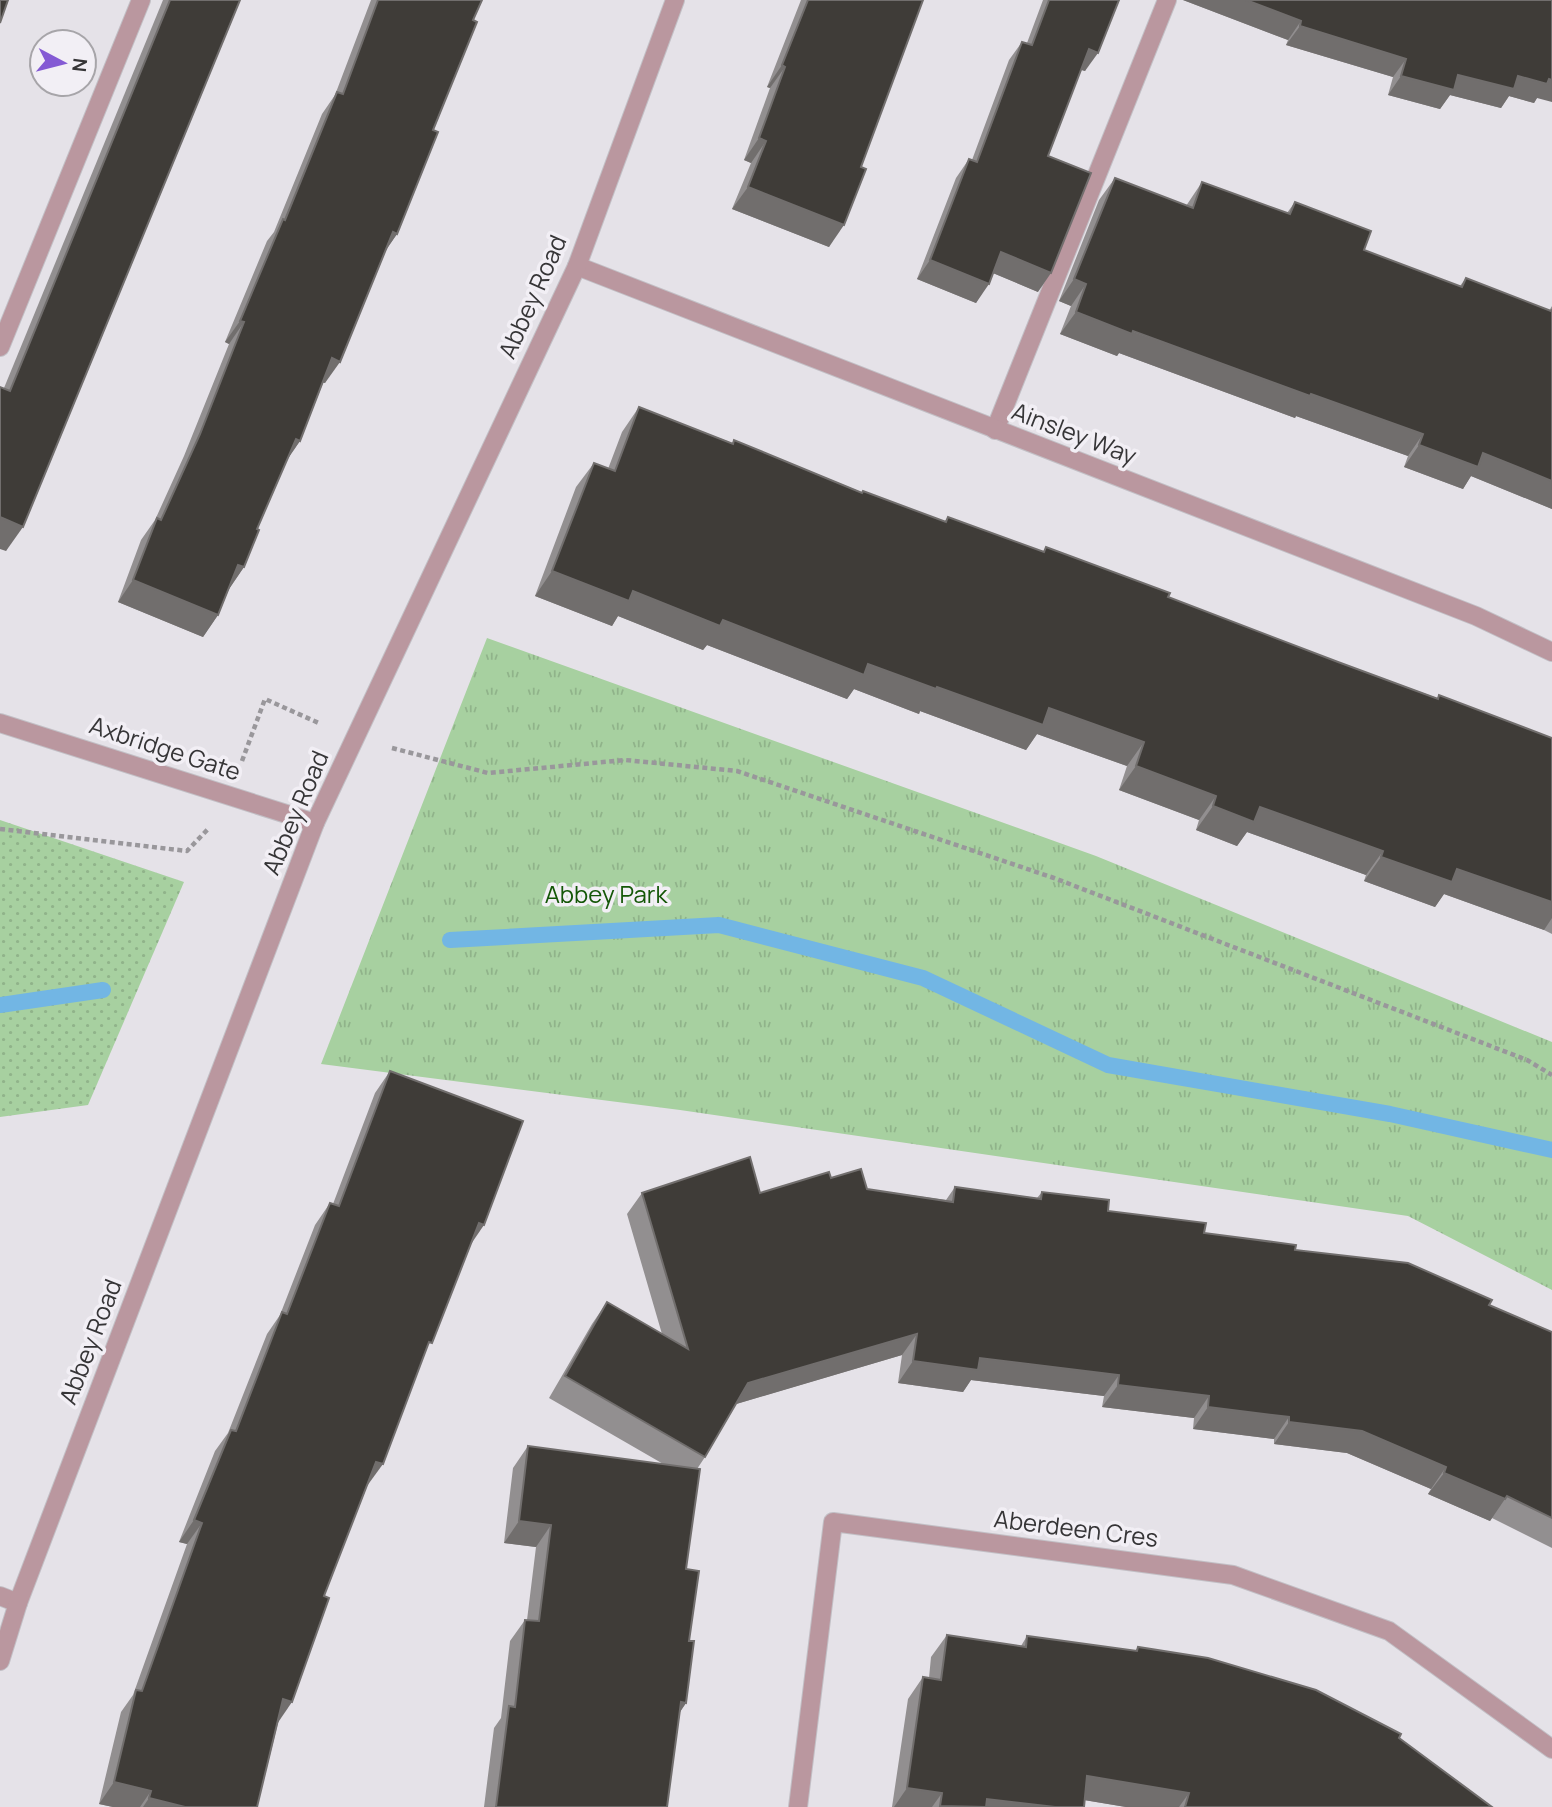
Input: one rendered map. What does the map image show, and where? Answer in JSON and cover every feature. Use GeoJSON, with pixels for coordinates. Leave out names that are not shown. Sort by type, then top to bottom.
{"type":"FeatureCollection","features":[{"type":"Feature","properties":{"kind":"street"},"geometry":{"type":"LineString","coordinates":[[0,347],[141,0]]}},
{"type":"Feature","properties":{"kind":"street","name":"Abbey Road"},"geometry":{"type":"LineString","coordinates":[[0,1661],[18,1603],[315,823],[577,266],[675,0]]}},
{"type":"Feature","properties":{"kind":"street"},"geometry":{"type":"LineString","coordinates":[[995,430],[1167,0]]}},
{"type":"Feature","properties":{"kind":"street","name":"Ainsley Way"},"geometry":{"type":"LineString","coordinates":[[577,266],[1476,616],[1552,652]]}},
{"type":"Feature","properties":{"kind":"street","name":"Axbridge Gate"},"geometry":{"type":"LineString","coordinates":[[0,723],[315,823]]}},
{"type":"Feature","properties":{"kind":"street","name":"Aberdeen Cres"},"geometry":{"type":"LineString","coordinates":[[798,1807],[832,1522],[1233,1575],[1389,1631],[1552,1749]]}},
{"type":"Feature","properties":{"kind":"street"},"geometry":{"type":"LineString","coordinates":[[0,1596],[18,1603]]}},
{"type":"Feature","properties":{"kind":"path"},"geometry":{"type":"LineString","coordinates":[[433,759],[488,773],[625,760],[737,771],[1054,878],[1527,1060],[1552,1075]]}},
{"type":"Feature","properties":{"kind":"path"},"geometry":{"type":"LineString","coordinates":[[0,829],[187,851],[216,821],[229,795]]}},
{"type":"Feature","properties":{"kind":"green space","name":"Abbey Park"},"geometry":{"type":"Polygon","coordinates":[[[487,638],[1096,856],[1552,1042],[1552,1290],[1408,1216],[680,1110],[321,1064],[487,638]]]}},
{"type":"Feature","properties":{"kind":"green space"},"geometry":{"type":"Polygon","coordinates":[[[0,820],[184,882],[88,1105],[0,1117],[0,820]]]}},
{"type":"Feature","properties":{"kind":"building"},"geometry":{"type":"Polygon","coordinates":[[[0,0],[8,0],[0,23],[0,0]]]}},
{"type":"Feature","properties":{"kind":"building"},"geometry":{"type":"Polygon","coordinates":[[[170,0],[240,0],[23,527],[0,517],[0,387],[10,391],[170,0]]]}},
{"type":"Feature","properties":{"kind":"building"},"geometry":{"type":"Polygon","coordinates":[[[378,0],[482,0],[473,20],[477,22],[433,130],[438,132],[397,234],[393,232],[340,362],[332,358],[300,441],[296,439],[257,529],[259,530],[244,567],[238,565],[218,615],[133,580],[157,518],[161,520],[200,434],[244,322],[240,321],[337,92],[343,94],[378,0]]]}},
{"type":"Feature","properties":{"kind":"building"},"geometry":{"type":"Polygon","coordinates":[[[808,0],[923,0],[861,167],[866,169],[844,225],[748,187],[766,141],[759,138],[785,67],[782,65],[808,0]]]}},
{"type":"Feature","properties":{"kind":"building"},"geometry":{"type":"Polygon","coordinates":[[[1049,0],[1119,0],[1098,53],[1089,49],[1048,156],[1091,173],[1051,273],[1001,252],[989,284],[930,260],[969,159],[977,162],[1022,42],[1032,45],[1049,0]]]}},
{"type":"Feature","properties":{"kind":"building"},"geometry":{"type":"Polygon","coordinates":[[[1246,0],[1552,0],[1552,80],[1549,79],[1547,84],[1518,76],[1514,89],[1458,75],[1454,90],[1401,76],[1406,59],[1300,26],[1301,21],[1246,0]]]}},
{"type":"Feature","properties":{"kind":"building"},"geometry":{"type":"Polygon","coordinates":[[[1115,178],[1193,208],[1202,182],[1290,214],[1295,202],[1371,231],[1364,250],[1462,287],[1466,278],[1552,310],[1552,481],[1483,453],[1478,467],[1419,445],[1423,434],[1133,331],[1132,334],[1076,312],[1086,284],[1074,279],[1115,178]]]}},
{"type":"Feature","properties":{"kind":"building"},"geometry":{"type":"Polygon","coordinates":[[[639,407],[733,444],[734,440],[862,493],[863,491],[946,522],[948,517],[1044,552],[1046,547],[1170,593],[1168,597],[1338,662],[1438,699],[1439,695],[1552,738],[1552,902],[1457,869],[1452,882],[1381,857],[1383,851],[1260,807],[1254,822],[1213,806],[1216,796],[1136,766],[1144,742],[1049,708],[1043,725],[868,664],[864,675],[723,620],[720,626],[633,591],[629,601],[552,571],[594,463],[615,471],[639,407]]]}},
{"type":"Feature","properties":{"kind":"building"},"geometry":{"type":"Polygon","coordinates":[[[390,1071],[523,1121],[484,1225],[479,1223],[432,1343],[429,1342],[383,1464],[376,1462],[324,1596],[329,1598],[292,1702],[283,1699],[257,1807],[185,1807],[149,1798],[151,1791],[114,1782],[136,1690],[142,1691],[202,1523],[194,1520],[231,1430],[236,1431],[282,1312],[287,1314],[330,1203],[339,1206],[390,1071]]]}},
{"type":"Feature","properties":{"kind":"building"},"geometry":{"type":"Polygon","coordinates":[[[750,1157],[760,1193],[829,1172],[831,1178],[861,1169],[867,1189],[953,1202],[955,1187],[1041,1199],[1042,1192],[1109,1200],[1108,1211],[1206,1223],[1204,1233],[1296,1245],[1295,1250],[1408,1263],[1492,1300],[1489,1305],[1552,1332],[1552,1518],[1507,1496],[1505,1499],[1444,1473],[1446,1467],[1362,1431],[1289,1422],[1289,1417],[1208,1407],[1209,1396],[1118,1385],[1119,1375],[980,1358],[978,1370],[913,1361],[917,1334],[748,1383],[705,1457],[565,1376],[607,1302],[688,1349],[642,1193],[750,1157]]]}},
{"type":"Feature","properties":{"kind":"building"},"geometry":{"type":"Polygon","coordinates":[[[528,1446],[700,1469],[686,1569],[699,1571],[689,1641],[694,1641],[686,1703],[681,1702],[667,1807],[496,1807],[509,1706],[515,1707],[525,1620],[539,1621],[551,1525],[519,1521],[528,1446]]]}},
{"type":"Feature","properties":{"kind":"building"},"geometry":{"type":"Polygon","coordinates":[[[947,1635],[1026,1647],[1027,1636],[1137,1651],[1138,1647],[1208,1658],[1316,1690],[1401,1734],[1399,1738],[1492,1807],[1185,1807],[1189,1793],[1087,1776],[1084,1807],[1055,1807],[987,1799],[986,1807],[940,1806],[942,1793],[907,1788],[923,1677],[941,1680],[947,1635]]]}},
{"type":"Feature","properties":{"kind":"waterway"},"geometry":{"type":"LineString","coordinates":[[450,940],[719,925],[923,978],[1108,1065],[1390,1114],[1552,1150]]}},
{"type":"Feature","properties":{"kind":"waterway"},"geometry":{"type":"LineString","coordinates":[[0,1005],[103,990]]}}]}
